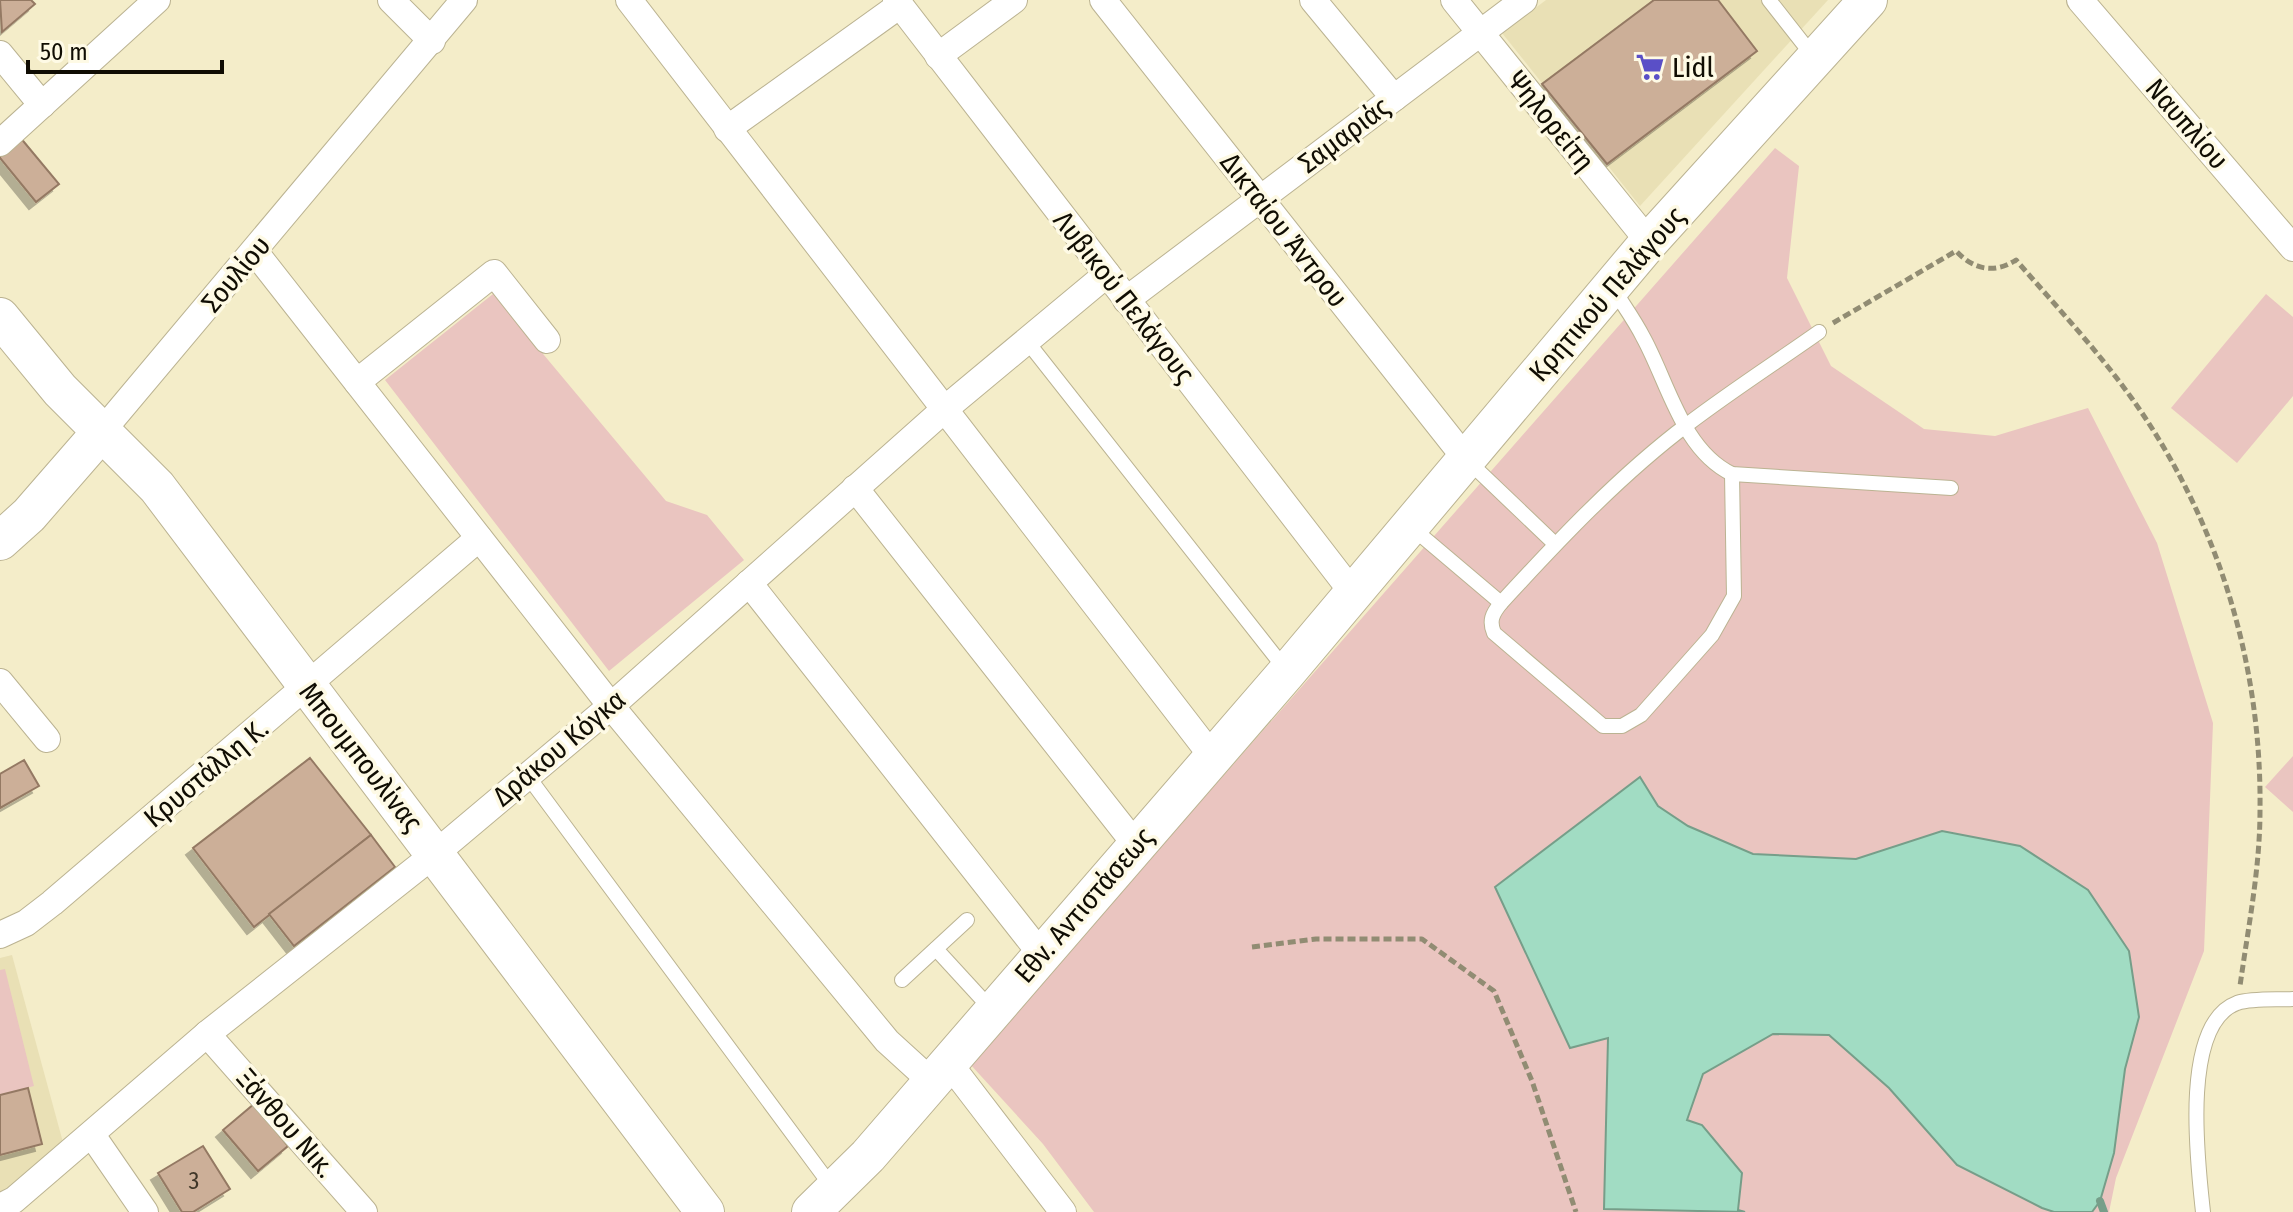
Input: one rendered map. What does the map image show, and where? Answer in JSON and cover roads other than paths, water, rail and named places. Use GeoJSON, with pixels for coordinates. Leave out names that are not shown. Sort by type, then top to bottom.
{"type":"FeatureCollection","features":[{"type":"Feature","properties":{"kind":"street"},"geometry":{"type":"LineString","coordinates":[[0,143],[157,0]]}},
{"type":"Feature","properties":{"kind":"street"},"geometry":{"type":"LineString","coordinates":[[391,0],[432,41]]}},
{"type":"Feature","properties":{"kind":"street","name":"Σουλίου"},"geometry":{"type":"LineString","coordinates":[[0,541],[29,515],[103,430],[464,0]]}},
{"type":"Feature","properties":{"kind":"street"},"geometry":{"type":"LineString","coordinates":[[629,0],[1212,756]]}},
{"type":"Feature","properties":{"kind":"street"},"geometry":{"type":"LineString","coordinates":[[938,56],[1014,0]]}},
{"type":"Feature","properties":{"kind":"street","name":"Δικταίου Άντρου"},"geometry":{"type":"LineString","coordinates":[[1103,0],[1466,459]]}},
{"type":"Feature","properties":{"kind":"street"},"geometry":{"type":"LineString","coordinates":[[1313,0],[1394,98]]}},
{"type":"Feature","properties":{"kind":"street","name":"Ψηλορείτη"},"geometry":{"type":"LineString","coordinates":[[1454,0],[1649,242]]}},
{"type":"Feature","properties":{"kind":"street","name":"Σαμαριάς"},"geometry":{"type":"LineString","coordinates":[[1126,300],[1524,0]]}},
{"type":"Feature","properties":{"kind":"street","name":"Κρητικού Πελάγους"},"geometry":{"type":"LineString","coordinates":[[1353,593],[1649,242],[1868,0]]}},
{"type":"Feature","properties":{"kind":"street","name":"Ναυπλίου"},"geometry":{"type":"LineString","coordinates":[[2080,0],[2293,248]]}},
{"type":"Feature","properties":{"kind":"street"},"geometry":{"type":"LineString","coordinates":[[727,129],[898,3]]}},
{"type":"Feature","properties":{"kind":"street","name":"Λυβικού Πελάγους"},"geometry":{"type":"LineString","coordinates":[[898,3],[1353,593]]}},
{"type":"Feature","properties":{"kind":"street"},"geometry":{"type":"LineString","coordinates":[[0,54],[42,105]]}},
{"type":"Feature","properties":{"kind":"street"},"geometry":{"type":"LineString","coordinates":[[255,252],[611,706],[887,1041],[940,1072],[1063,1212]]}},
{"type":"Feature","properties":{"kind":"street"},"geometry":{"type":"LineString","coordinates":[[357,382],[494,273],[547,340]]}},
{"type":"Feature","properties":{"kind":"street","name":"Δράκου Κόγκα"},"geometry":{"type":"LineString","coordinates":[[0,1207],[14,1200],[207,1034],[436,853],[611,706],[946,408],[1107,274]]}},
{"type":"Feature","properties":{"kind":"street","name":"Μπουμπουλίνας"},"geometry":{"type":"LineString","coordinates":[[0,317],[60,390],[157,487],[705,1212]]}},
{"type":"Feature","properties":{"kind":"street"},"geometry":{"type":"LineString","coordinates":[[855,488],[1136,845]]}},
{"type":"Feature","properties":{"kind":"street","name":"Κρυστάλλη Κ."},"geometry":{"type":"LineString","coordinates":[[1,928],[26,923],[52,903],[479,538]]}},
{"type":"Feature","properties":{"kind":"street"},"geometry":{"type":"LineString","coordinates":[[749,583],[1041,954]]}},
{"type":"Feature","properties":{"kind":"street","name":"Εθν. Αντιστάσεως"},"geometry":{"type":"LineString","coordinates":[[823,1201],[940,1072],[1353,593]]}},
{"type":"Feature","properties":{"kind":"street"},"geometry":{"type":"LineString","coordinates":[[0,682],[47,739]]}},
{"type":"Feature","properties":{"kind":"street","name":"Ξάνθου Νικ."},"geometry":{"type":"LineString","coordinates":[[207,1034],[364,1212]]}},
{"type":"Feature","properties":{"kind":"street"},"geometry":{"type":"LineString","coordinates":[[92,1135],[145,1212]]}},
{"type":"Feature","properties":{"kind":"lane"},"geometry":{"type":"LineString","coordinates":[[1769,0],[1815,58]]}},
{"type":"Feature","properties":{"kind":"lane"},"geometry":{"type":"LineString","coordinates":[[1611,286],[1644,337],[1686,425],[1718,468],[1732,474],[1951,488]]}},
{"type":"Feature","properties":{"kind":"lane"},"geometry":{"type":"LineString","coordinates":[[1732,474],[1734,596],[1712,635],[1641,715],[1622,726],[1603,726],[1494,633],[1491,624],[1493,613],[1555,544],[1686,425],[1819,332]]}},
{"type":"Feature","properties":{"kind":"lane"},"geometry":{"type":"LineString","coordinates":[[1026,340],[1287,672]]}},
{"type":"Feature","properties":{"kind":"lane"},"geometry":{"type":"LineString","coordinates":[[1466,459],[1555,544]]}},
{"type":"Feature","properties":{"kind":"lane"},"geometry":{"type":"LineString","coordinates":[[1410,526],[1501,603]]}},
{"type":"Feature","properties":{"kind":"lane"},"geometry":{"type":"LineString","coordinates":[[527,775],[823,1201]]}},
{"type":"Feature","properties":{"kind":"lane"},"geometry":{"type":"LineString","coordinates":[[902,980],[967,920]]}},
{"type":"Feature","properties":{"kind":"lane"},"geometry":{"type":"LineString","coordinates":[[936,949],[992,1010]]}},
{"type":"Feature","properties":{"kind":"lane"},"geometry":{"type":"LineString","coordinates":[[2203,1212],[2195,1136],[2196,1100],[2207,1044],[2218,1016],[2238,1003],[2293,999]]}},
{"type":"Feature","properties":{"kind":"waterway"},"geometry":{"type":"LineString","coordinates":[[2100,1201],[2104,1212]]}},
{"type":"Feature","properties":{"kind":"place","name":"Lidl"},"geometry":{"type":"Point","coordinates":[1650,67]}}]}
